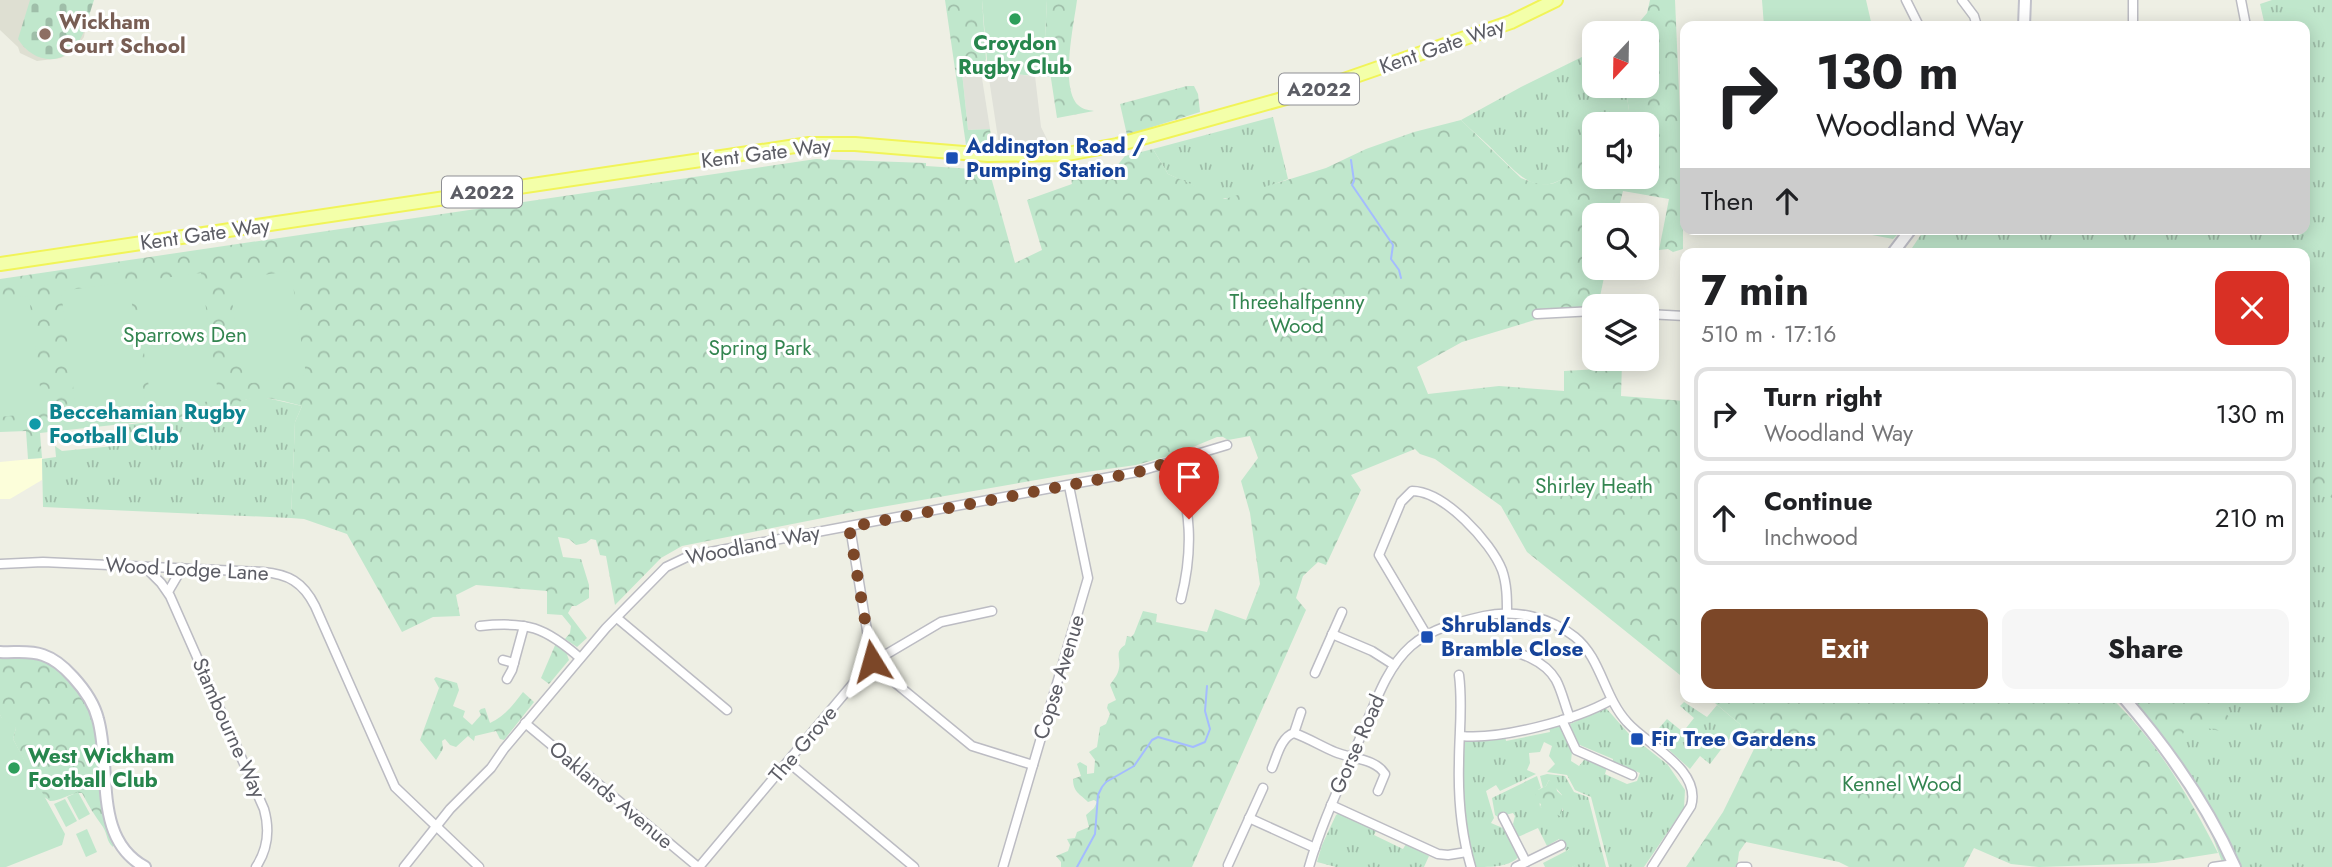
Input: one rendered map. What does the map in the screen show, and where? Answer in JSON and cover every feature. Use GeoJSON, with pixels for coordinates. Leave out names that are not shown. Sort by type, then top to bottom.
{"type":"FeatureCollection","features":[{"type":"Feature","properties":{"kind":"main road","name":"Kent Gate Way"},"geometry":{"type":"LineString","coordinates":[[0,264],[809,144],[855,144],[988,155],[1067,153],[1095,149],[1164,134],[1318,89],[1511,22],[1556,0]]}},
{"type":"Feature","properties":{"kind":"street"},"geometry":{"type":"LineString","coordinates":[[1906,0],[1916,21]]}},
{"type":"Feature","properties":{"kind":"street"},"geometry":{"type":"LineString","coordinates":[[1962,0],[1976,21]]}},
{"type":"Feature","properties":{"kind":"street"},"geometry":{"type":"LineString","coordinates":[[2024,21],[2025,0]]}},
{"type":"Feature","properties":{"kind":"street"},"geometry":{"type":"LineString","coordinates":[[2133,0],[2133,21]]}},
{"type":"Feature","properties":{"kind":"street"},"geometry":{"type":"LineString","coordinates":[[2241,0],[2245,21]]}},
{"type":"Feature","properties":{"kind":"street"},"geometry":{"type":"LineString","coordinates":[[1537,314],[1582,312]]}},
{"type":"Feature","properties":{"kind":"street"},"geometry":{"type":"LineString","coordinates":[[1659,315],[1680,316]]}},
{"type":"Feature","properties":{"kind":"street","name":"Woodland Way"},"geometry":{"type":"LineString","coordinates":[[404,867],[456,802],[488,771],[580,658],[662,570],[680,558],[1138,472],[1227,445]]}},
{"type":"Feature","properties":{"kind":"street"},"geometry":{"type":"LineString","coordinates":[[1176,460],[1190,523],[1185,594]]}},
{"type":"Feature","properties":{"kind":"street","name":"Copse Avenue"},"geometry":{"type":"LineString","coordinates":[[1003,867],[1088,579],[1069,486]]}},
{"type":"Feature","properties":{"kind":"street"},"geometry":{"type":"LineString","coordinates":[[1507,613],[1505,581],[1489,548],[1465,520],[1444,504],[1426,494],[1412,491],[1401,502],[1379,555],[1426,635],[1465,621],[1507,613],[1542,619],[1577,638],[1590,655],[1611,700],[1629,724],[1678,765],[1692,790],[1693,800],[1689,811],[1652,867]]}},
{"type":"Feature","properties":{"kind":"street"},"geometry":{"type":"LineString","coordinates":[[849,527],[872,661],[972,746],[1033,765]]}},
{"type":"Feature","properties":{"kind":"street","name":"Wood Lodge Lane"},"geometry":{"type":"LineString","coordinates":[[0,565],[43,562],[276,572],[292,578],[302,586],[316,608],[392,781],[400,793],[479,867]]}},
{"type":"Feature","properties":{"kind":"street","name":"Stambourne Way"},"geometry":{"type":"LineString","coordinates":[[145,567],[168,592],[266,814],[267,841],[264,854],[256,867]]}},
{"type":"Feature","properties":{"kind":"street"},"geometry":{"type":"LineString","coordinates":[[168,592],[182,568]]}},
{"type":"Feature","properties":{"kind":"street"},"geometry":{"type":"LineString","coordinates":[[872,661],[941,622],[992,611]]}},
{"type":"Feature","properties":{"kind":"street"},"geometry":{"type":"LineString","coordinates":[[1315,673],[1342,612]]}},
{"type":"Feature","properties":{"kind":"street"},"geometry":{"type":"LineString","coordinates":[[617,618],[727,710]]}},
{"type":"Feature","properties":{"kind":"street"},"geometry":{"type":"LineString","coordinates":[[480,626],[524,626],[552,635],[580,658]]}},
{"type":"Feature","properties":{"kind":"street"},"geometry":{"type":"LineString","coordinates":[[507,678],[524,626]]}},
{"type":"Feature","properties":{"kind":"street"},"geometry":{"type":"LineString","coordinates":[[1332,634],[1371,651],[1394,665]]}},
{"type":"Feature","properties":{"kind":"street","name":"Gorse Road"},"geometry":{"type":"LineString","coordinates":[[1309,867],[1331,805],[1394,665],[1426,635]]}},
{"type":"Feature","properties":{"kind":"street"},"geometry":{"type":"LineString","coordinates":[[1497,650],[1516,651],[1550,673],[1558,683],[1576,750],[1632,775]]}},
{"type":"Feature","properties":{"kind":"street"},"geometry":{"type":"LineString","coordinates":[[0,652],[33,652],[47,656],[64,668],[83,689],[99,722],[108,808],[115,834],[127,855],[145,867]]}},
{"type":"Feature","properties":{"kind":"street"},"geometry":{"type":"LineString","coordinates":[[503,660],[514,663]]}},
{"type":"Feature","properties":{"kind":"street","name":"The Grove"},"geometry":{"type":"LineString","coordinates":[[698,867],[872,661]]}},
{"type":"Feature","properties":{"kind":"street"},"geometry":{"type":"LineString","coordinates":[[1459,675],[1462,705],[1459,801],[1466,852],[1471,867]]}},
{"type":"Feature","properties":{"kind":"street"},"geometry":{"type":"LineString","coordinates":[[1461,736],[1486,737],[1566,719],[1611,700]]}},
{"type":"Feature","properties":{"kind":"street"},"geometry":{"type":"LineString","coordinates":[[2128,703],[2160,741],[2193,788],[2211,816],[2235,866],[2213,867]]}},
{"type":"Feature","properties":{"kind":"street"},"geometry":{"type":"LineString","coordinates":[[1272,768],[1285,739],[1294,733],[1301,712]]}},
{"type":"Feature","properties":{"kind":"street","name":"Oaklands Avenue"},"geometry":{"type":"LineString","coordinates":[[525,723],[698,867]]}},
{"type":"Feature","properties":{"kind":"street"},"geometry":{"type":"LineString","coordinates":[[1294,733],[1384,771],[1378,791]]}},
{"type":"Feature","properties":{"kind":"street"},"geometry":{"type":"LineString","coordinates":[[788,762],[914,867]]}},
{"type":"Feature","properties":{"kind":"street"},"geometry":{"type":"LineString","coordinates":[[1228,865],[1263,788]]}},
{"type":"Feature","properties":{"kind":"street"},"geometry":{"type":"LineString","coordinates":[[1331,805],[1438,854],[1466,852]]}},
{"type":"Feature","properties":{"kind":"street"},"geometry":{"type":"LineString","coordinates":[[1503,817],[1526,862]]}},
{"type":"Feature","properties":{"kind":"street"},"geometry":{"type":"LineString","coordinates":[[1249,818],[1315,848]]}},
{"type":"Feature","properties":{"kind":"street"},"geometry":{"type":"LineString","coordinates":[[1516,867],[1561,845]]}},
{"type":"Feature","properties":{"kind":"street"},"geometry":{"type":"LineString","coordinates":[[1741,867],[1747,867]]}},
{"type":"Feature","properties":{"kind":"shaded area","name":"Wickham Court School"},"geometry":{"type":"Polygon","coordinates":[[[0,0],[90,0],[84,37],[73,52],[61,58],[37,61],[20,53],[18,47],[0,30],[0,0]]]}},
{"type":"Feature","properties":{"kind":"shaded area"},"geometry":{"type":"Polygon","coordinates":[[[962,71],[981,72],[990,129],[968,130],[962,71]]]}},
{"type":"Feature","properties":{"kind":"shaded area"},"geometry":{"type":"Polygon","coordinates":[[[988,72],[1035,76],[1041,127],[1048,141],[1039,145],[999,145],[988,72]]]}},
{"type":"Feature","properties":{"kind":"shaded area"},"geometry":{"type":"Polygon","coordinates":[[[42,458],[42,480],[10,499],[0,499],[0,462],[42,458]]]}},
{"type":"Feature","properties":{"kind":"green space","name":"Wickham Court School"},"geometry":{"type":"Polygon","coordinates":[[[30,0],[94,0],[83,33],[71,51],[55,59],[47,59],[24,47],[18,39],[30,0]]]}},
{"type":"Feature","properties":{"kind":"green space"},"geometry":{"type":"Polygon","coordinates":[[[945,0],[982,0],[986,59],[981,72],[962,72],[968,130],[990,129],[992,145],[966,145],[945,0]]]}},
{"type":"Feature","properties":{"kind":"green space","name":"Croydon Rugby Club"},"geometry":{"type":"Polygon","coordinates":[[[982,0],[1047,0],[1045,39],[1050,77],[988,72],[982,0]]]}},
{"type":"Feature","properties":{"kind":"green space"},"geometry":{"type":"Polygon","coordinates":[[[1047,0],[1077,0],[1070,55],[1070,84],[1078,105],[1094,111],[1057,118],[1045,39],[1047,0]]]}},
{"type":"Feature","properties":{"kind":"green space"},"geometry":{"type":"Polygon","coordinates":[[[1650,0],[1675,0],[1680,113],[1680,235],[1683,235],[1683,248],[1673,252],[1668,249],[1659,250],[1669,199],[1623,191],[1620,203],[1582,203],[1582,280],[1603,280],[1601,294],[1582,294],[1582,316],[1538,319],[1462,342],[1417,367],[1428,394],[1499,386],[1564,391],[1564,371],[1622,371],[1621,396],[1680,401],[1680,675],[1527,552],[1501,506],[1435,459],[1420,454],[1415,449],[1351,475],[1361,490],[1326,565],[1318,562],[1303,576],[1296,598],[1306,610],[1192,867],[1061,867],[1056,856],[1068,851],[1070,845],[1067,839],[1075,838],[1077,832],[1089,827],[1086,815],[1097,802],[1088,802],[1080,795],[1074,787],[1073,779],[1081,776],[1077,764],[1080,762],[1087,766],[1087,774],[1094,773],[1095,760],[1089,752],[1097,747],[1100,727],[1106,724],[1110,714],[1108,704],[1116,700],[1110,685],[1117,675],[1119,653],[1127,636],[1134,634],[1143,611],[1157,614],[1156,622],[1207,632],[1215,609],[1246,620],[1260,584],[1250,513],[1241,481],[1258,458],[1250,436],[1228,440],[1217,437],[1176,454],[1136,465],[853,512],[682,546],[661,558],[615,605],[606,556],[600,555],[596,540],[591,539],[576,545],[569,539],[558,537],[563,557],[581,559],[589,585],[589,598],[572,606],[568,613],[587,638],[577,647],[565,639],[571,626],[562,615],[547,614],[547,591],[476,585],[456,595],[460,616],[433,617],[402,632],[347,534],[304,519],[291,518],[295,422],[302,406],[267,398],[247,399],[214,414],[40,433],[42,458],[28,459],[26,431],[0,432],[0,279],[816,159],[926,163],[926,166],[989,170],[1015,263],[1042,250],[1027,200],[1072,184],[1070,169],[1108,170],[1116,167],[1125,156],[1153,149],[1168,174],[1225,199],[1326,168],[1366,149],[1414,132],[1461,120],[1521,178],[1537,183],[1557,182],[1582,159],[1582,189],[1659,189],[1659,112],[1629,112],[1627,98],[1659,98],[1659,21],[1640,21],[1647,13],[1650,0]]]}},
{"type":"Feature","properties":{"kind":"green space"},"geometry":{"type":"Polygon","coordinates":[[[1762,0],[1866,0],[1871,21],[1764,21],[1762,0]]]}},
{"type":"Feature","properties":{"kind":"green space"},"geometry":{"type":"Polygon","coordinates":[[[2272,0],[2332,0],[2332,867],[2224,867],[2195,791],[2130,703],[2310,703],[2310,248],[1912,248],[1921,235],[2310,235],[2310,21],[2264,21],[2260,4],[2272,0]]]}},
{"type":"Feature","properties":{"kind":"green space"},"geometry":{"type":"Polygon","coordinates":[[[1582,57],[1582,98],[1627,98],[1629,112],[1582,112],[1582,160],[1562,179],[1547,185],[1539,184],[1524,178],[1461,120],[1582,57]]]}},
{"type":"Feature","properties":{"kind":"green space"},"geometry":{"type":"Polygon","coordinates":[[[1194,86],[1198,94],[1200,112],[1127,135],[1120,104],[1194,86]]]}},
{"type":"Feature","properties":{"kind":"green space"},"geometry":{"type":"Polygon","coordinates":[[[1273,117],[1288,179],[1245,195],[1220,198],[1168,174],[1153,149],[1273,117]]]}},
{"type":"Feature","properties":{"kind":"green space"},"geometry":{"type":"Polygon","coordinates":[[[1872,235],[1897,235],[1893,239],[1872,235]]]}},
{"type":"Feature","properties":{"kind":"green space"},"geometry":{"type":"Polygon","coordinates":[[[291,271],[306,375],[244,384],[229,280],[291,271]]]}},
{"type":"Feature","properties":{"kind":"green space","name":"Sparrows Den"},"geometry":{"type":"Polygon","coordinates":[[[201,273],[219,400],[152,409],[134,282],[201,273]]]}},
{"type":"Feature","properties":{"kind":"green space"},"geometry":{"type":"Polygon","coordinates":[[[129,282],[146,409],[77,418],[61,291],[129,282]]]}},
{"type":"Feature","properties":{"kind":"green space"},"geometry":{"type":"Polygon","coordinates":[[[29,296],[43,412],[0,417],[0,299],[29,296]]]}},
{"type":"Feature","properties":{"kind":"green space"},"geometry":{"type":"Polygon","coordinates":[[[258,396],[302,406],[295,422],[291,518],[43,507],[42,459],[56,457],[55,446],[62,451],[125,445],[124,425],[214,414],[230,404],[258,396]]]}},
{"type":"Feature","properties":{"kind":"green space"},"geometry":{"type":"Polygon","coordinates":[[[2310,469],[2332,475],[2332,498],[2310,485],[2310,469]]]}},
{"type":"Feature","properties":{"kind":"green space"},"geometry":{"type":"Polygon","coordinates":[[[556,643],[566,652],[569,660],[549,684],[541,678],[556,643]]]}},
{"type":"Feature","properties":{"kind":"green space"},"geometry":{"type":"Polygon","coordinates":[[[0,658],[29,658],[53,665],[70,681],[84,700],[94,719],[113,847],[82,793],[50,801],[43,796],[13,739],[16,728],[0,715],[0,658]]]}},
{"type":"Feature","properties":{"kind":"green space"},"geometry":{"type":"Polygon","coordinates":[[[436,677],[457,683],[459,690],[453,706],[465,711],[463,717],[472,725],[481,715],[481,709],[485,708],[490,723],[508,710],[523,692],[534,702],[504,740],[500,739],[496,731],[475,736],[474,741],[468,736],[456,747],[445,739],[442,741],[443,749],[436,760],[420,740],[439,688],[434,679],[436,677]]]}},
{"type":"Feature","properties":{"kind":"green space"},"geometry":{"type":"Polygon","coordinates":[[[1686,703],[1707,717],[1717,705],[1741,725],[1738,732],[1740,738],[1729,739],[1710,764],[1700,756],[1690,769],[1652,736],[1667,719],[1683,732],[1694,718],[1680,706],[1686,703]]]}},
{"type":"Feature","properties":{"kind":"green space","name":"Kennel Wood"},"geometry":{"type":"Polygon","coordinates":[[[1715,703],[2116,703],[2158,751],[2218,853],[2155,863],[2039,867],[2011,864],[1974,848],[1964,867],[1849,867],[1839,862],[1746,842],[1739,852],[1737,867],[1686,867],[1723,812],[1754,749],[1740,738],[1738,732],[1741,725],[1715,703]]]}},
{"type":"Feature","properties":{"kind":"green space"},"geometry":{"type":"Polygon","coordinates":[[[2134,703],[2216,703],[2234,722],[2236,728],[2224,732],[2190,724],[2177,746],[2134,703]]]}},
{"type":"Feature","properties":{"kind":"green space"},"geometry":{"type":"Polygon","coordinates":[[[1606,708],[1629,734],[1668,765],[1685,790],[1684,808],[1644,867],[1609,867],[1591,797],[1575,790],[1567,775],[1547,772],[1555,764],[1549,756],[1552,746],[1544,742],[1540,752],[1529,753],[1530,763],[1527,770],[1536,774],[1500,791],[1496,785],[1486,791],[1494,818],[1491,823],[1505,829],[1519,856],[1506,864],[1475,867],[1464,804],[1465,740],[1505,735],[1506,741],[1550,732],[1549,726],[1559,724],[1572,752],[1571,761],[1579,766],[1589,759],[1607,767],[1607,775],[1627,784],[1637,781],[1640,773],[1575,743],[1570,724],[1606,708]]]}},
{"type":"Feature","properties":{"kind":"green space","name":"West Wickham Football Club"},"geometry":{"type":"Polygon","coordinates":[[[0,715],[16,728],[13,739],[65,834],[62,845],[6,867],[0,867],[0,715]]]}},
{"type":"Feature","properties":{"kind":"green space"},"geometry":{"type":"Polygon","coordinates":[[[1537,776],[1541,788],[1538,790],[1540,807],[1563,811],[1562,795],[1549,780],[1543,788],[1540,776],[1565,776],[1574,792],[1588,797],[1606,867],[1572,867],[1577,864],[1569,849],[1566,851],[1559,839],[1547,846],[1538,828],[1518,837],[1513,824],[1513,813],[1498,817],[1495,815],[1492,798],[1537,776]]]}},
{"type":"Feature","properties":{"kind":"green space"},"geometry":{"type":"Polygon","coordinates":[[[1549,780],[1566,799],[1560,816],[1540,807],[1541,804],[1533,800],[1538,790],[1546,786],[1549,780]]]}},
{"type":"Feature","properties":{"kind":"green space"},"geometry":{"type":"Polygon","coordinates":[[[78,792],[90,814],[79,820],[67,797],[78,792]]]}},
{"type":"Feature","properties":{"kind":"green space"},"geometry":{"type":"Polygon","coordinates":[[[65,799],[77,821],[66,827],[54,804],[65,799]]]}},
{"type":"Feature","properties":{"kind":"green space"},"geometry":{"type":"Polygon","coordinates":[[[1339,813],[1376,831],[1374,835],[1403,849],[1406,844],[1429,856],[1424,867],[1336,867],[1317,862],[1322,845],[1339,813]]]}},
{"type":"Feature","properties":{"kind":"green space"},"geometry":{"type":"Polygon","coordinates":[[[87,829],[97,852],[86,857],[76,834],[87,829]]]}},
{"type":"Feature","properties":{"kind":"green space"},"geometry":{"type":"Polygon","coordinates":[[[1570,849],[1578,864],[1572,867],[1545,867],[1543,863],[1570,849]]]}},
{"type":"Feature","properties":{"kind":"waterway"},"geometry":{"type":"LineString","coordinates":[[1351,160],[1354,181],[1352,185],[1393,245],[1391,259],[1401,278]]}},
{"type":"Feature","properties":{"kind":"waterway"},"geometry":{"type":"LineString","coordinates":[[1077,867],[1095,834],[1098,795],[1106,782],[1134,766],[1152,740],[1158,737],[1193,747],[1205,742],[1210,729],[1205,711],[1207,686]]}},
{"type":"Feature","properties":{"kind":"place","name":"Croydon Rugby Club"},"geometry":{"type":"Point","coordinates":[1015,19]}},
{"type":"Feature","properties":{"kind":"place","name":"Wickham Court School"},"geometry":{"type":"Point","coordinates":[45,34]}},
{"type":"Feature","properties":{"kind":"place","name":"Addington Road / Pumping Station"},"geometry":{"type":"Point","coordinates":[952,158]}},
{"type":"Feature","properties":{"kind":"place","name":"Beccehamian Rugby Football Club"},"geometry":{"type":"Point","coordinates":[35,424]}},
{"type":"Feature","properties":{"kind":"place","name":"Shrublands / Bramble Close"},"geometry":{"type":"Point","coordinates":[1427,637]}},
{"type":"Feature","properties":{"kind":"place","name":"Fir Tree Gardens"},"geometry":{"type":"Point","coordinates":[1637,739]}},
{"type":"Feature","properties":{"kind":"place","name":"West Wickham Football Club"},"geometry":{"type":"Point","coordinates":[14,768]}},
{"type":"Feature","properties":{"kind":"route"},"geometry":{"type":"LineString","coordinates":[[872,661],[849,527],[1138,472],[1176,460],[1189,519]]}},
{"type":"Feature","properties":{"kind":"park label","name":"Threehalfpenny Wood"},"geometry":{"type":"Point","coordinates":[1297,314]}},
{"type":"Feature","properties":{"kind":"park label","name":"Spring Park"},"geometry":{"type":"Point","coordinates":[760,348]}},
{"type":"Feature","properties":{"kind":"park label","name":"Shirley Heath"},"geometry":{"type":"Point","coordinates":[1594,486]}}]}
